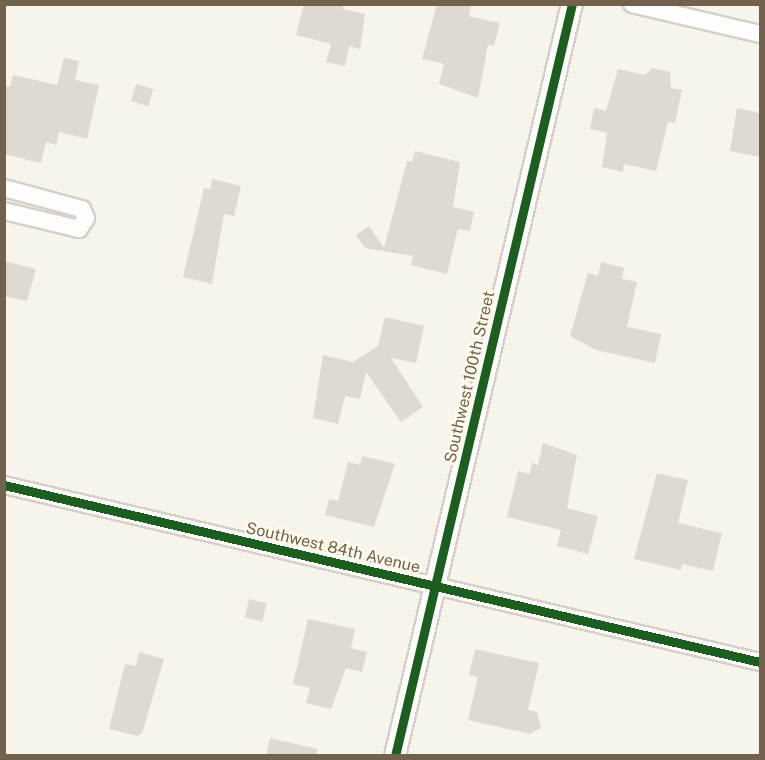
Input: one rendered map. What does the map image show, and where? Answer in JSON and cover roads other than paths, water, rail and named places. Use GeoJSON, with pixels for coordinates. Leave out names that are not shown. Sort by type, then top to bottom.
{"type":"FeatureCollection","features":[{"type":"Feature","properties":{"kind":"street","name":"Southwest 100th Street"},"geometry":{"type":"LineString","coordinates":[[395,756],[572,4]]}},
{"type":"Feature","properties":{"kind":"street"},"geometry":{"type":"LineString","coordinates":[[632,4],[760,34]]}},
{"type":"Feature","properties":{"kind":"street"},"geometry":{"type":"LineString","coordinates":[[4,188],[82,209],[86,218],[80,229],[4,211]]}},
{"type":"Feature","properties":{"kind":"street","name":"Southwest 84th Avenue"},"geometry":{"type":"LineString","coordinates":[[4,485],[760,662]]}}]}
